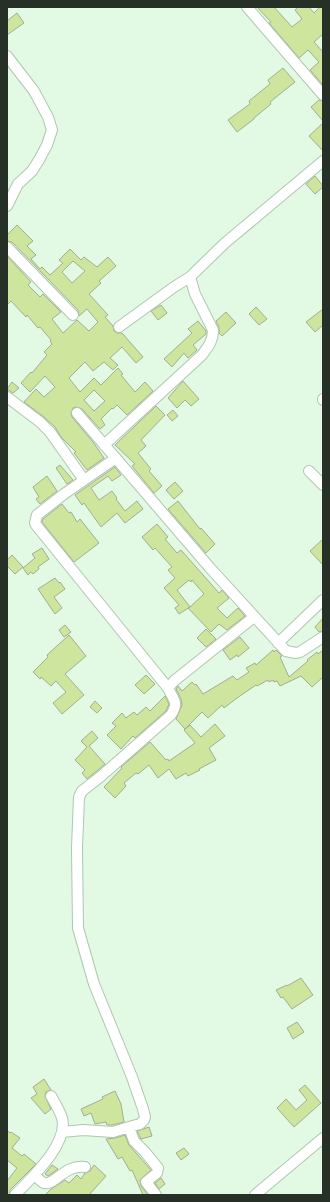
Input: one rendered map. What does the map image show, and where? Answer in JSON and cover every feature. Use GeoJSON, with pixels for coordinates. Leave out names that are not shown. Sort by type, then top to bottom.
{"type":"FeatureCollection","features":[{"type":"Feature","properties":{"kind":"street"},"geometry":{"type":"LineString","coordinates":[[247,7],[323,95]]}},
{"type":"Feature","properties":{"kind":"street"},"geometry":{"type":"LineString","coordinates":[[7,56],[34,91],[48,117],[52,130],[48,145],[40,160],[32,172],[18,184],[7,206]]}},
{"type":"Feature","properties":{"kind":"street"},"geometry":{"type":"LineString","coordinates":[[119,327],[190,277],[225,243],[323,161]]}},
{"type":"Feature","properties":{"kind":"street"},"geometry":{"type":"LineString","coordinates":[[7,247],[73,315]]}},
{"type":"Feature","properties":{"kind":"street"},"geometry":{"type":"LineString","coordinates":[[104,445],[202,355],[211,343],[213,330],[195,294],[190,277]]}},
{"type":"Feature","properties":{"kind":"street"},"geometry":{"type":"LineString","coordinates":[[7,397],[40,422],[50,432],[84,480]]}},
{"type":"Feature","properties":{"kind":"street"},"geometry":{"type":"LineString","coordinates":[[77,413],[210,568],[286,651],[296,653],[300,652],[323,637]]}},
{"type":"Feature","properties":{"kind":"street"},"geometry":{"type":"LineString","coordinates":[[62,1132],[83,1130],[113,1132],[140,1124],[145,1117],[132,1077],[94,984],[78,928],[78,802],[82,791],[171,715],[176,705],[168,688],[35,523],[37,515],[64,494],[116,458]]}},
{"type":"Feature","properties":{"kind":"street"},"geometry":{"type":"LineString","coordinates":[[309,471],[323,485]]}},
{"type":"Feature","properties":{"kind":"street"},"geometry":{"type":"LineString","coordinates":[[278,643],[323,600]]}},
{"type":"Feature","properties":{"kind":"street"},"geometry":{"type":"LineString","coordinates":[[168,688],[174,681],[254,617]]}},
{"type":"Feature","properties":{"kind":"street"},"geometry":{"type":"LineString","coordinates":[[15,1195],[34,1175],[57,1146],[62,1132],[62,1118],[51,1096]]}},
{"type":"Feature","properties":{"kind":"street"},"geometry":{"type":"LineString","coordinates":[[129,1127],[134,1140],[158,1168],[157,1173],[146,1182],[156,1195]]}},
{"type":"Feature","properties":{"kind":"street"},"geometry":{"type":"LineString","coordinates":[[255,1195],[323,1138]]}},
{"type":"Feature","properties":{"kind":"street"},"geometry":{"type":"LineString","coordinates":[[34,1175],[44,1183],[50,1182],[66,1170],[80,1166],[85,1167]]}},
{"type":"Feature","properties":{"kind":"building"},"geometry":{"type":"Polygon","coordinates":[[[257,7],[274,7],[292,27],[302,19],[295,10],[298,7],[309,7],[314,13],[320,7],[323,7],[323,34],[314,42],[323,52],[323,85],[310,70],[319,62],[308,50],[299,58],[269,23],[271,22],[257,7]]]}},
{"type":"Feature","properties":{"kind":"building"},"geometry":{"type":"Polygon","coordinates":[[[17,13],[24,23],[7,35],[7,21],[17,13]]]}},
{"type":"Feature","properties":{"kind":"building"},"geometry":{"type":"Polygon","coordinates":[[[283,68],[295,82],[270,102],[271,104],[254,119],[237,132],[228,120],[250,104],[249,101],[270,84],[268,80],[283,68]]]}},
{"type":"Feature","properties":{"kind":"building"},"geometry":{"type":"Polygon","coordinates":[[[319,100],[323,101],[323,121],[311,107],[319,100]]]}},
{"type":"Feature","properties":{"kind":"building"},"geometry":{"type":"Polygon","coordinates":[[[323,123],[323,151],[309,136],[323,123]]]}},
{"type":"Feature","properties":{"kind":"building"},"geometry":{"type":"Polygon","coordinates":[[[315,176],[323,187],[315,194],[306,184],[315,176]]]}},
{"type":"Feature","properties":{"kind":"building"},"geometry":{"type":"Polygon","coordinates":[[[17,225],[33,241],[27,246],[36,255],[31,259],[40,269],[42,267],[50,275],[63,263],[59,260],[70,249],[81,260],[84,257],[97,267],[108,257],[116,266],[99,281],[101,283],[89,294],[108,315],[105,317],[113,326],[114,331],[117,333],[122,333],[143,357],[136,363],[122,347],[110,358],[118,365],[113,370],[104,362],[93,371],[85,362],[69,378],[80,392],[94,378],[101,385],[118,368],[123,374],[121,375],[135,392],[145,382],[153,391],[127,415],[117,405],[113,409],[112,408],[101,419],[105,425],[100,429],[82,409],[76,407],[73,408],[71,414],[72,417],[104,458],[87,470],[74,453],[76,452],[61,437],[55,427],[24,402],[36,389],[44,397],[55,387],[45,376],[30,392],[21,383],[31,372],[32,373],[47,355],[44,352],[52,344],[50,341],[51,340],[40,327],[38,328],[27,315],[26,317],[11,301],[7,305],[7,256],[31,282],[28,285],[40,297],[43,294],[61,312],[52,319],[63,333],[77,320],[89,331],[98,322],[87,309],[79,316],[78,310],[12,242],[7,241],[7,235],[17,225]],[[73,261],[62,272],[72,283],[85,271],[73,261]],[[94,390],[84,400],[94,411],[105,401],[94,390]]]}},
{"type":"Feature","properties":{"kind":"building"},"geometry":{"type":"Polygon","coordinates":[[[161,305],[167,313],[158,320],[151,311],[161,305]]]}},
{"type":"Feature","properties":{"kind":"building"},"geometry":{"type":"Polygon","coordinates":[[[256,307],[267,319],[259,325],[249,314],[256,307]]]}},
{"type":"Feature","properties":{"kind":"building"},"geometry":{"type":"Polygon","coordinates":[[[323,309],[323,325],[315,332],[306,322],[323,309]]]}},
{"type":"Feature","properties":{"kind":"building"},"geometry":{"type":"Polygon","coordinates":[[[226,312],[236,323],[222,336],[219,333],[219,327],[216,321],[226,312]]]}},
{"type":"Feature","properties":{"kind":"building"},"geometry":{"type":"Polygon","coordinates":[[[198,321],[206,331],[206,334],[193,345],[197,350],[188,358],[184,353],[172,367],[164,359],[192,333],[188,329],[198,321]]]}},
{"type":"Feature","properties":{"kind":"building"},"geometry":{"type":"Polygon","coordinates":[[[183,381],[199,399],[191,406],[185,400],[177,408],[168,398],[183,381]]]}},
{"type":"Feature","properties":{"kind":"building"},"geometry":{"type":"Polygon","coordinates":[[[12,382],[19,388],[13,393],[7,389],[12,382]]]}},
{"type":"Feature","properties":{"kind":"building"},"geometry":{"type":"Polygon","coordinates":[[[156,406],[165,415],[141,440],[146,446],[138,453],[151,469],[149,471],[162,486],[154,493],[132,466],[135,464],[115,445],[156,406]]]}},
{"type":"Feature","properties":{"kind":"building"},"geometry":{"type":"Polygon","coordinates":[[[173,410],[178,416],[172,421],[167,415],[173,410]]]}},
{"type":"Feature","properties":{"kind":"building"},"geometry":{"type":"Polygon","coordinates":[[[60,465],[73,480],[67,484],[56,468],[60,465]]]}},
{"type":"Feature","properties":{"kind":"building"},"geometry":{"type":"Polygon","coordinates":[[[115,467],[121,475],[112,481],[108,476],[91,488],[99,500],[112,491],[125,511],[137,501],[143,509],[125,523],[117,513],[101,527],[84,503],[82,505],[75,495],[115,467]]]}},
{"type":"Feature","properties":{"kind":"building"},"geometry":{"type":"Polygon","coordinates":[[[47,476],[57,491],[40,504],[36,499],[39,497],[33,487],[47,476]]]}},
{"type":"Feature","properties":{"kind":"building"},"geometry":{"type":"Polygon","coordinates":[[[175,482],[183,491],[174,499],[166,490],[175,482]]]}},
{"type":"Feature","properties":{"kind":"building"},"geometry":{"type":"Polygon","coordinates":[[[178,501],[200,529],[201,528],[215,544],[206,553],[168,509],[178,501]]]}},
{"type":"Feature","properties":{"kind":"building"},"geometry":{"type":"Polygon","coordinates":[[[62,504],[69,513],[71,512],[77,522],[80,519],[99,543],[74,562],[42,522],[43,519],[62,504]]]}},
{"type":"Feature","properties":{"kind":"building"},"geometry":{"type":"Polygon","coordinates":[[[157,524],[168,537],[165,539],[177,553],[181,550],[219,593],[222,590],[229,598],[217,608],[227,618],[238,608],[245,616],[227,630],[219,624],[211,632],[188,608],[179,614],[175,608],[179,605],[164,588],[175,578],[168,570],[172,567],[155,548],[153,550],[142,537],[157,524]],[[189,580],[177,590],[190,607],[204,594],[192,580],[191,582],[189,580]]]}},
{"type":"Feature","properties":{"kind":"building"},"geometry":{"type":"Polygon","coordinates":[[[323,539],[323,565],[310,551],[323,539]]]}},
{"type":"Feature","properties":{"kind":"building"},"geometry":{"type":"Polygon","coordinates":[[[42,548],[49,559],[38,567],[39,569],[33,574],[31,572],[28,575],[23,568],[35,558],[32,554],[42,548]]]}},
{"type":"Feature","properties":{"kind":"building"},"geometry":{"type":"Polygon","coordinates":[[[12,555],[23,567],[15,574],[7,566],[7,560],[12,555]]]}},
{"type":"Feature","properties":{"kind":"building"},"geometry":{"type":"Polygon","coordinates":[[[55,578],[65,589],[54,597],[62,608],[55,614],[38,589],[55,578]]]}},
{"type":"Feature","properties":{"kind":"building"},"geometry":{"type":"Polygon","coordinates":[[[323,618],[323,631],[319,632],[315,627],[323,618]]]}},
{"type":"Feature","properties":{"kind":"building"},"geometry":{"type":"Polygon","coordinates":[[[65,625],[71,632],[64,637],[59,630],[65,625]]]}},
{"type":"Feature","properties":{"kind":"building"},"geometry":{"type":"Polygon","coordinates":[[[206,629],[216,639],[206,647],[197,638],[206,629]]]}},
{"type":"Feature","properties":{"kind":"building"},"geometry":{"type":"Polygon","coordinates":[[[69,635],[86,656],[65,674],[84,695],[62,714],[53,703],[66,692],[56,681],[51,686],[41,677],[40,679],[33,672],[48,657],[47,655],[69,635]]]}},
{"type":"Feature","properties":{"kind":"building"},"geometry":{"type":"Polygon","coordinates":[[[240,637],[249,648],[238,657],[237,655],[230,660],[223,650],[240,637]]]}},
{"type":"Feature","properties":{"kind":"building"},"geometry":{"type":"Polygon","coordinates":[[[273,650],[274,652],[276,650],[282,656],[280,657],[289,677],[317,652],[318,654],[323,650],[323,677],[312,687],[301,676],[280,686],[277,681],[274,682],[273,680],[269,682],[268,680],[257,686],[256,685],[224,708],[222,705],[208,718],[202,712],[185,729],[176,719],[182,705],[176,689],[178,686],[182,691],[192,682],[195,685],[196,684],[203,694],[233,676],[237,680],[249,672],[246,668],[255,663],[256,665],[273,650]]]}},
{"type":"Feature","properties":{"kind":"building"},"geometry":{"type":"Polygon","coordinates":[[[146,675],[155,684],[144,694],[135,685],[146,675]]]}},
{"type":"Feature","properties":{"kind":"building"},"geometry":{"type":"Polygon","coordinates":[[[165,696],[169,704],[166,711],[135,738],[133,736],[121,749],[107,735],[116,726],[112,723],[122,713],[126,718],[134,712],[137,715],[146,707],[150,711],[165,696]]]}},
{"type":"Feature","properties":{"kind":"building"},"geometry":{"type":"Polygon","coordinates":[[[95,701],[102,708],[97,713],[90,707],[95,701]]]}},
{"type":"Feature","properties":{"kind":"building"},"geometry":{"type":"Polygon","coordinates":[[[215,724],[225,736],[209,748],[216,760],[199,769],[200,770],[188,776],[186,773],[176,779],[169,769],[158,778],[149,765],[124,783],[126,786],[115,798],[104,787],[122,768],[121,767],[150,742],[166,760],[168,759],[169,761],[195,743],[184,730],[190,725],[201,737],[215,724]]]}},
{"type":"Feature","properties":{"kind":"building"},"geometry":{"type":"Polygon","coordinates":[[[92,731],[98,738],[89,746],[105,764],[87,779],[82,773],[85,770],[75,760],[87,747],[81,741],[92,731]]]}},
{"type":"Feature","properties":{"kind":"building"},"geometry":{"type":"Polygon","coordinates":[[[301,978],[313,995],[292,1009],[283,997],[281,998],[276,990],[301,978]]]}},
{"type":"Feature","properties":{"kind":"building"},"geometry":{"type":"Polygon","coordinates":[[[297,1022],[304,1032],[293,1039],[287,1028],[297,1022]]]}},
{"type":"Feature","properties":{"kind":"building"},"geometry":{"type":"Polygon","coordinates":[[[44,1079],[51,1090],[46,1092],[45,1096],[51,1109],[45,1114],[31,1098],[37,1094],[33,1087],[44,1079]]]}},
{"type":"Feature","properties":{"kind":"building"},"geometry":{"type":"Polygon","coordinates":[[[305,1085],[321,1103],[294,1127],[277,1108],[286,1099],[296,1110],[307,1100],[299,1090],[305,1085]]]}},
{"type":"Feature","properties":{"kind":"building"},"geometry":{"type":"Polygon","coordinates":[[[115,1091],[121,1104],[124,1122],[112,1125],[107,1125],[106,1122],[95,1124],[91,1113],[84,1116],[81,1109],[103,1099],[102,1097],[115,1091]]]}},
{"type":"Feature","properties":{"kind":"building"},"geometry":{"type":"Polygon","coordinates":[[[149,1127],[152,1136],[141,1139],[137,1131],[149,1127]]]}},
{"type":"Feature","properties":{"kind":"building"},"geometry":{"type":"Polygon","coordinates":[[[7,1130],[20,1138],[12,1148],[22,1156],[24,1154],[36,1164],[10,1190],[9,1195],[7,1195],[7,1181],[17,1168],[7,1160],[7,1130]]]}},
{"type":"Feature","properties":{"kind":"building"},"geometry":{"type":"Polygon","coordinates":[[[125,1135],[129,1145],[151,1170],[140,1180],[141,1186],[148,1195],[143,1195],[132,1170],[130,1171],[122,1157],[118,1159],[106,1139],[125,1135]]]}},
{"type":"Feature","properties":{"kind":"building"},"geometry":{"type":"Polygon","coordinates":[[[184,1148],[189,1154],[181,1160],[176,1153],[184,1148]]]}},
{"type":"Feature","properties":{"kind":"building"},"geometry":{"type":"Polygon","coordinates":[[[52,1165],[58,1169],[48,1176],[45,1174],[52,1165]]]}},
{"type":"Feature","properties":{"kind":"building"},"geometry":{"type":"Polygon","coordinates":[[[94,1165],[106,1176],[89,1195],[45,1195],[65,1180],[69,1183],[77,1175],[81,1179],[94,1165]]]}},
{"type":"Feature","properties":{"kind":"building"},"geometry":{"type":"Polygon","coordinates":[[[161,1178],[165,1184],[159,1189],[155,1183],[161,1178]]]}}]}
